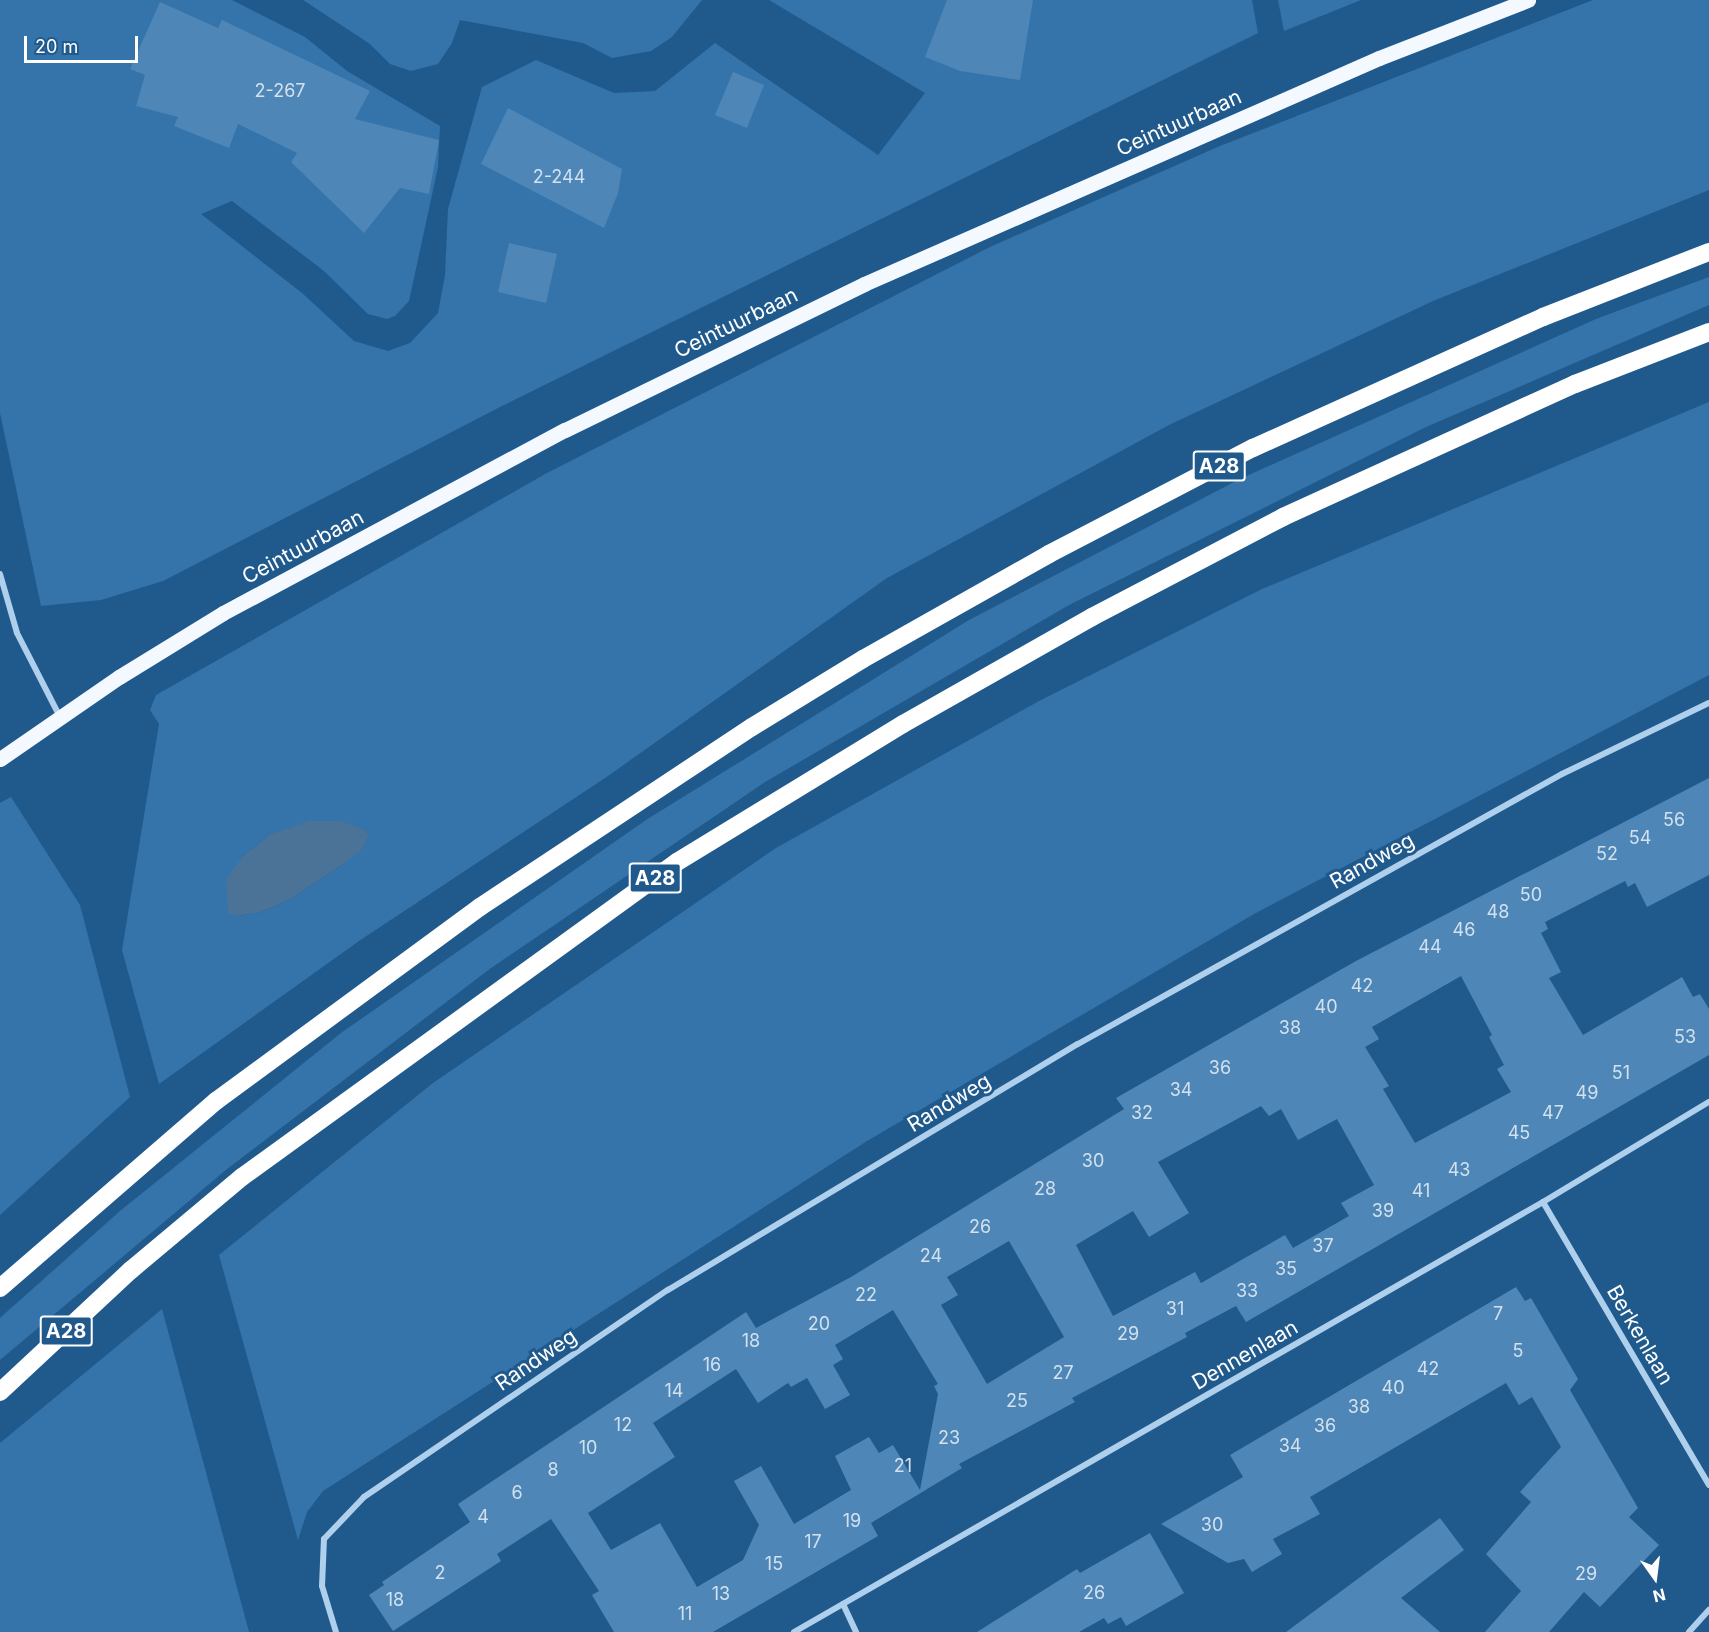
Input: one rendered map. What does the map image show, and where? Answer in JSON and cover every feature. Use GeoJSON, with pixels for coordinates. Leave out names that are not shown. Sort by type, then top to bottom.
{"type":"FeatureCollection","features":[{"type":"Feature","properties":{"kind":"highway","name":"A28"},"geometry":{"type":"LineString","coordinates":[[0,1288],[216,1101],[480,907],[752,727],[987,589],[1253,448],[1543,317],[1709,252]]}},
{"type":"Feature","properties":{"kind":"highway","name":"A28"},"geometry":{"type":"LineString","coordinates":[[0,1392],[131,1270],[242,1177],[677,862],[903,724],[1092,616],[1283,517],[1575,384],[1709,332]]}},
{"type":"Feature","properties":{"kind":"main road","name":"Ceintuurbaan"},"geometry":{"type":"LineString","coordinates":[[0,759],[223,613],[565,430],[941,250],[1379,58],[1528,0]]}},
{"type":"Feature","properties":{"kind":"street"},"geometry":{"type":"LineString","coordinates":[[0,574],[16,633],[60,718]]}},
{"type":"Feature","properties":{"kind":"street","name":"Randweg"},"geometry":{"type":"LineString","coordinates":[[336,1632],[322,1586],[324,1539],[364,1497],[668,1290],[1078,1044],[1562,774],[1709,704]]}},
{"type":"Feature","properties":{"kind":"street","name":"Dennenlaan"},"geometry":{"type":"LineString","coordinates":[[794,1632],[1543,1202],[1709,1102]]}},
{"type":"Feature","properties":{"kind":"street","name":"Berkenlaan"},"geometry":{"type":"LineString","coordinates":[[1543,1202],[1709,1485]]}},
{"type":"Feature","properties":{"kind":"street"},"geometry":{"type":"LineString","coordinates":[[843,1604],[856,1632]]}},
{"type":"Feature","properties":{"kind":"street"},"geometry":{"type":"LineString","coordinates":[[1689,1632],[1709,1610]]}},
{"type":"Feature","properties":{"kind":"shaded area"},"geometry":{"type":"Polygon","coordinates":[[[0,0],[232,0],[305,37],[347,71],[440,126],[438,167],[409,301],[395,316],[387,319],[368,314],[324,271],[232,201],[201,214],[302,293],[354,341],[388,351],[410,343],[438,313],[445,275],[448,209],[482,87],[536,60],[614,93],[655,91],[715,43],[878,155],[925,93],[769,0],[1252,0],[1258,33],[502,406],[163,581],[101,600],[41,606],[0,413],[0,0]]]}},
{"type":"Feature","properties":{"kind":"shaded area"},"geometry":{"type":"Polygon","coordinates":[[[303,0],[702,0],[672,37],[651,51],[612,58],[583,43],[460,20],[452,43],[438,64],[411,71],[390,64],[370,44],[303,0]]]}},
{"type":"Feature","properties":{"kind":"shaded area"},"geometry":{"type":"Polygon","coordinates":[[[1278,0],[1361,0],[1284,31],[1278,0]]]}},
{"type":"Feature","properties":{"kind":"shaded area"},"geometry":{"type":"Polygon","coordinates":[[[1593,0],[1709,0],[1709,190],[1433,301],[1169,425],[887,578],[608,776],[359,941],[159,1084],[122,950],[159,724],[150,710],[156,695],[547,473],[992,246],[1220,146],[1593,0]],[[269,835],[243,856],[237,916],[261,912],[287,901],[345,863],[269,835]]]}},
{"type":"Feature","properties":{"kind":"shaded area"},"geometry":{"type":"Polygon","coordinates":[[[1709,277],[1709,305],[1426,427],[1069,605],[765,782],[491,968],[227,1169],[0,1360],[0,1318],[120,1211],[341,1033],[646,820],[969,620],[1240,479],[1596,319],[1709,277]]]}},
{"type":"Feature","properties":{"kind":"shaded area"},"geometry":{"type":"Polygon","coordinates":[[[1709,402],[1709,675],[1254,914],[867,1141],[323,1491],[307,1512],[298,1540],[219,1255],[433,1083],[776,848],[1039,701],[1262,589],[1709,402]]]}},
{"type":"Feature","properties":{"kind":"shaded area"},"geometry":{"type":"Polygon","coordinates":[[[11,797],[80,905],[130,1097],[0,1215],[0,803],[11,797]]]}},
{"type":"Feature","properties":{"kind":"shaded area"},"geometry":{"type":"Polygon","coordinates":[[[310,821],[340,821],[365,830],[368,836],[362,849],[345,863],[287,901],[261,912],[237,916],[228,913],[226,879],[243,856],[269,835],[310,821]]]}},
{"type":"Feature","properties":{"kind":"shaded area"},"geometry":{"type":"Polygon","coordinates":[[[162,1309],[249,1632],[0,1632],[0,1443],[162,1309]]]}},
{"type":"Feature","properties":{"kind":"building"},"geometry":{"type":"Polygon","coordinates":[[[947,0],[1033,0],[1020,80],[960,71],[925,57],[947,0]]]}},
{"type":"Feature","properties":{"kind":"building"},"geometry":{"type":"Polygon","coordinates":[[[160,2],[218,28],[222,20],[370,91],[355,119],[439,140],[429,194],[400,188],[364,233],[291,162],[297,153],[238,124],[229,148],[174,126],[178,117],[136,106],[145,75],[130,69],[160,2]]]}},
{"type":"Feature","properties":{"kind":"building"},"geometry":{"type":"Polygon","coordinates":[[[733,72],[764,85],[747,128],[715,115],[733,72]]]}},
{"type":"Feature","properties":{"kind":"building"},"geometry":{"type":"Polygon","coordinates":[[[508,108],[622,169],[618,193],[604,228],[481,164],[508,108]]]}},
{"type":"Feature","properties":{"kind":"building"},"geometry":{"type":"Polygon","coordinates":[[[509,243],[557,254],[546,303],[498,292],[509,243]]]}},
{"type":"Feature","properties":{"kind":"building"},"geometry":{"type":"Polygon","coordinates":[[[1709,778],[1709,875],[1647,907],[1635,883],[1628,887],[1625,881],[1545,922],[1548,929],[1541,933],[1561,972],[1549,978],[1583,1035],[1682,977],[1693,997],[1700,994],[1709,1009],[1709,1055],[1246,1322],[1236,1306],[1185,1333],[1187,1337],[1072,1398],[1075,1402],[959,1464],[962,1468],[871,1523],[878,1536],[713,1632],[614,1632],[592,1595],[599,1591],[551,1519],[497,1554],[501,1561],[393,1631],[369,1595],[384,1585],[382,1582],[470,1522],[458,1504],[746,1312],[756,1328],[851,1277],[1124,1109],[1116,1098],[1356,961],[1709,778]],[[1461,976],[1372,1027],[1379,1039],[1365,1047],[1389,1086],[1383,1089],[1415,1143],[1511,1092],[1497,1069],[1504,1065],[1489,1037],[1492,1035],[1461,976]],[[1261,1106],[1158,1162],[1189,1213],[1149,1237],[1133,1211],[1076,1245],[1113,1316],[1195,1272],[1201,1283],[1285,1235],[1293,1248],[1349,1216],[1341,1203],[1374,1185],[1337,1119],[1298,1140],[1281,1109],[1269,1116],[1261,1106]],[[1009,1241],[947,1277],[958,1295],[941,1305],[987,1384],[1064,1337],[1009,1241]],[[893,1310],[835,1345],[843,1359],[833,1365],[850,1395],[825,1409],[807,1378],[791,1387],[788,1383],[758,1403],[736,1369],[653,1423],[675,1457],[588,1513],[611,1550],[660,1523],[697,1587],[743,1560],[759,1525],[734,1481],[761,1466],[794,1524],[851,1490],[835,1456],[869,1437],[879,1453],[893,1445],[920,1490],[938,1394],[934,1386],[938,1384],[893,1310]]]}},
{"type":"Feature","properties":{"kind":"building"},"geometry":{"type":"Polygon","coordinates":[[[1516,1287],[1525,1301],[1531,1298],[1578,1379],[1570,1390],[1638,1508],[1629,1517],[1659,1545],[1600,1607],[1584,1592],[1549,1632],[1485,1632],[1521,1591],[1486,1554],[1531,1502],[1520,1492],[1561,1447],[1532,1397],[1519,1405],[1506,1383],[1310,1497],[1320,1514],[1273,1539],[1282,1554],[1252,1572],[1244,1559],[1228,1563],[1161,1524],[1243,1477],[1230,1455],[1516,1287]]]}},
{"type":"Feature","properties":{"kind":"building"},"geometry":{"type":"Polygon","coordinates":[[[1440,1518],[1464,1550],[1401,1598],[1440,1632],[1286,1632],[1440,1518]]]}},
{"type":"Feature","properties":{"kind":"building"},"geometry":{"type":"Polygon","coordinates":[[[1150,1533],[1184,1593],[1126,1626],[1121,1617],[1108,1624],[1104,1618],[1079,1632],[977,1632],[1077,1569],[1080,1573],[1150,1533]]]}}]}
